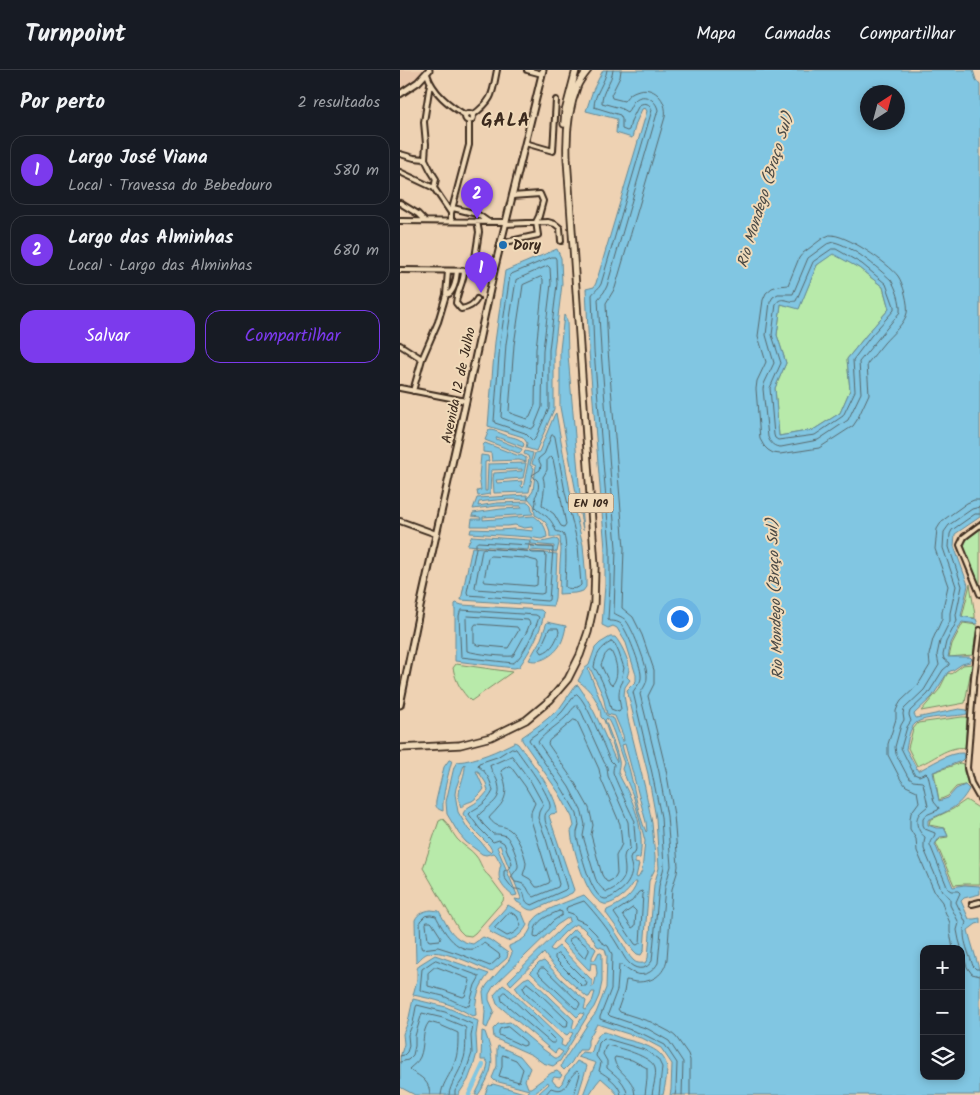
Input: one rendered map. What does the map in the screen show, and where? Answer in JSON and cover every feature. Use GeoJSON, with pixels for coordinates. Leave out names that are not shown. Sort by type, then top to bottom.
{"type":"FeatureCollection","features":[{"type":"Feature","properties":{"kind":"main road","name":"EN 109"},"geometry":{"type":"LineString","coordinates":[[402,748],[460,745],[491,737],[526,720],[550,700],[568,679],[580,655],[588,632],[594,604],[595,568],[564,124],[565,112],[576,70]]}},
{"type":"Feature","properties":{"kind":"main road","name":"EN 109"},"geometry":{"type":"LineString","coordinates":[[566,137],[568,118],[583,70]]}},
{"type":"Feature","properties":{"kind":"main road","name":"EN 109"},"geometry":{"type":"LineString","coordinates":[[577,86],[588,70]]}},
{"type":"Feature","properties":{"kind":"main road"},"geometry":{"type":"LineString","coordinates":[[400,94],[418,82],[428,72]]}},
{"type":"Feature","properties":{"kind":"main road","name":"Avenida 12 de Julho"},"geometry":{"type":"LineString","coordinates":[[400,705],[494,271],[542,72]]}},
{"type":"Feature","properties":{"kind":"street"},"geometry":{"type":"LineString","coordinates":[[451,221],[451,213],[468,145],[470,121],[473,119],[473,115],[492,96],[498,70]]}},
{"type":"Feature","properties":{"kind":"street"},"geometry":{"type":"LineString","coordinates":[[527,70],[542,72]]}},
{"type":"Feature","properties":{"kind":"street"},"geometry":{"type":"LineString","coordinates":[[428,72],[430,84],[424,122],[425,158],[436,179],[434,188]]}},
{"type":"Feature","properties":{"kind":"street"},"geometry":{"type":"LineString","coordinates":[[430,84],[440,96],[470,121]]}},
{"type":"Feature","properties":{"kind":"street"},"geometry":{"type":"LineString","coordinates":[[525,142],[553,150],[556,100]]}},
{"type":"Feature","properties":{"kind":"street"},"geometry":{"type":"LineString","coordinates":[[465,115],[469,112],[473,115]]}},
{"type":"Feature","properties":{"kind":"street"},"geometry":{"type":"LineString","coordinates":[[400,154],[414,158],[425,158]]}},
{"type":"Feature","properties":{"kind":"street"},"geometry":{"type":"LineString","coordinates":[[400,172],[434,188],[451,213]]}},
{"type":"Feature","properties":{"kind":"street"},"geometry":{"type":"LineString","coordinates":[[501,243],[538,235],[536,222],[543,201],[540,194],[512,196]]}},
{"type":"Feature","properties":{"kind":"street"},"geometry":{"type":"LineString","coordinates":[[400,203],[418,214],[425,221]]}},
{"type":"Feature","properties":{"kind":"street"},"geometry":{"type":"LineString","coordinates":[[453,208],[477,214],[488,222]]}},
{"type":"Feature","properties":{"kind":"street"},"geometry":{"type":"LineString","coordinates":[[400,221],[548,222],[560,228],[562,241]]}},
{"type":"Feature","properties":{"kind":"street"},"geometry":{"type":"LineString","coordinates":[[473,271],[479,232],[477,222]]}},
{"type":"Feature","properties":{"kind":"street"},"geometry":{"type":"LineString","coordinates":[[400,270],[494,271]]}},
{"type":"Feature","properties":{"kind":"street"},"geometry":{"type":"LineString","coordinates":[[412,391],[422,359],[438,322],[446,294],[448,271]]}},
{"type":"Feature","properties":{"kind":"street"},"geometry":{"type":"LineString","coordinates":[[446,294],[452,291],[457,271]]}},
{"type":"Feature","properties":{"kind":"street"},"geometry":{"type":"LineString","coordinates":[[464,271],[464,280],[460,286],[456,303],[461,308],[464,308],[472,306],[477,299]]}},
{"type":"Feature","properties":{"kind":"street"},"geometry":{"type":"LineString","coordinates":[[400,345],[422,359]]}},
{"type":"Feature","properties":{"kind":"street"},"geometry":{"type":"LineString","coordinates":[[400,388],[466,401]]}},
{"type":"Feature","properties":{"kind":"street"},"geometry":{"type":"LineString","coordinates":[[400,520],[436,534]]}},
{"type":"Feature","properties":{"kind":"street"},"geometry":{"type":"LineString","coordinates":[[980,525],[964,537],[960,546],[980,594]]}},
{"type":"Feature","properties":{"kind":"street"},"geometry":{"type":"LineString","coordinates":[[980,630],[974,677],[968,768],[971,783],[980,799]]}},
{"type":"Feature","properties":{"kind":"street"},"geometry":{"type":"LineString","coordinates":[[972,904],[980,902]]}},
{"type":"Feature","properties":{"kind":"shaded area"},"geometry":{"type":"Polygon","coordinates":[[[400,70],[424,70],[410,83],[400,89],[400,70]]]}},
{"type":"Feature","properties":{"kind":"green space"},"geometry":{"type":"Polygon","coordinates":[[[833,253],[859,268],[883,287],[889,309],[847,359],[850,390],[840,413],[813,430],[779,436],[775,388],[786,363],[777,335],[781,304],[799,308],[817,265],[833,253]]]}},
{"type":"Feature","properties":{"kind":"green space"},"geometry":{"type":"Polygon","coordinates":[[[980,529],[980,587],[964,546],[971,535],[980,529]]]}},
{"type":"Feature","properties":{"kind":"green space"},"geometry":{"type":"Polygon","coordinates":[[[970,584],[975,615],[975,618],[962,617],[970,584]]]}},
{"type":"Feature","properties":{"kind":"green space"},"geometry":{"type":"Polygon","coordinates":[[[963,623],[977,625],[973,655],[949,657],[952,644],[963,623]]]}},
{"type":"Feature","properties":{"kind":"green space"},"geometry":{"type":"Polygon","coordinates":[[[456,664],[512,672],[471,701],[457,682],[453,668],[456,664]]]}},
{"type":"Feature","properties":{"kind":"green space"},"geometry":{"type":"Polygon","coordinates":[[[972,664],[965,703],[921,711],[939,690],[947,674],[951,674],[963,665],[972,664]]]}},
{"type":"Feature","properties":{"kind":"green space"},"geometry":{"type":"Polygon","coordinates":[[[967,717],[965,748],[946,751],[917,766],[908,748],[913,729],[918,723],[967,717]]]}},
{"type":"Feature","properties":{"kind":"green space"},"geometry":{"type":"Polygon","coordinates":[[[960,763],[963,764],[968,784],[956,787],[948,796],[939,800],[934,772],[960,763]]]}},
{"type":"Feature","properties":{"kind":"green space"},"geometry":{"type":"Polygon","coordinates":[[[966,800],[980,809],[980,884],[954,885],[936,843],[941,838],[948,837],[945,828],[929,825],[930,820],[953,809],[966,800]]]}},
{"type":"Feature","properties":{"kind":"green space"},"geometry":{"type":"Polygon","coordinates":[[[443,819],[457,839],[476,856],[485,872],[504,896],[503,901],[471,936],[464,935],[459,930],[423,868],[439,821],[443,819]]]}},
{"type":"Feature","properties":{"kind":"water","name":"Rio Mondego (Braço Sul)"},"geometry":{"type":"Polygon","coordinates":[[[603,70],[973,70],[976,80],[980,85],[980,517],[955,534],[954,546],[968,585],[961,616],[976,619],[978,624],[962,622],[951,643],[948,657],[970,657],[972,659],[970,662],[948,672],[932,697],[914,714],[916,718],[959,709],[967,710],[967,714],[926,719],[916,723],[910,731],[906,749],[918,771],[946,757],[963,753],[964,758],[961,761],[933,772],[939,801],[948,798],[956,789],[965,785],[969,789],[957,805],[928,820],[928,825],[944,828],[948,836],[940,837],[935,844],[953,887],[964,885],[980,886],[980,894],[964,898],[961,901],[969,919],[980,918],[980,923],[968,930],[980,972],[980,1095],[670,1095],[672,1064],[661,1048],[644,1039],[597,1024],[588,1040],[586,1050],[579,1050],[564,1070],[561,1067],[562,1063],[596,1013],[606,988],[607,956],[605,949],[597,946],[592,937],[576,924],[565,932],[550,949],[553,951],[559,946],[589,977],[592,981],[592,987],[594,986],[597,973],[596,964],[591,963],[590,970],[588,969],[562,942],[575,929],[596,949],[592,960],[595,960],[599,952],[602,954],[602,982],[599,996],[560,1061],[553,1066],[543,1063],[532,1055],[494,1038],[493,1029],[498,1024],[510,1022],[555,1058],[558,1058],[563,1052],[558,1049],[555,1053],[497,1004],[494,995],[503,985],[510,990],[562,1040],[561,1045],[565,1047],[573,1033],[570,1032],[567,1035],[560,1031],[522,997],[515,987],[529,977],[574,1020],[572,1028],[575,1029],[584,1014],[581,1013],[577,1017],[530,972],[539,963],[544,961],[586,1001],[584,1009],[586,1010],[592,1002],[595,992],[592,992],[587,997],[558,970],[544,953],[511,985],[508,981],[570,921],[569,917],[557,925],[493,987],[489,994],[489,1000],[494,1011],[487,1028],[484,1026],[483,992],[509,960],[512,953],[509,946],[526,936],[533,921],[538,916],[573,899],[584,895],[609,923],[632,959],[637,963],[645,963],[648,958],[654,885],[659,868],[656,818],[648,774],[627,690],[636,681],[636,675],[626,643],[617,628],[613,626],[608,628],[602,625],[605,549],[589,351],[586,289],[594,287],[596,283],[647,111],[645,108],[642,109],[632,138],[616,133],[617,119],[586,111],[593,90],[603,70]],[[833,254],[817,265],[799,309],[781,304],[777,335],[786,363],[775,388],[779,436],[813,430],[840,413],[850,390],[847,359],[889,309],[883,287],[859,268],[833,254]]]}},
{"type":"Feature","properties":{"kind":"water"},"geometry":{"type":"Polygon","coordinates":[[[557,249],[561,258],[562,284],[554,350],[554,409],[536,451],[526,448],[527,443],[523,437],[488,426],[495,342],[505,271],[557,249]]]}},
{"type":"Feature","properties":{"kind":"water"},"geometry":{"type":"Polygon","coordinates":[[[564,315],[567,320],[568,355],[583,530],[560,407],[560,350],[564,315]]]}},
{"type":"Feature","properties":{"kind":"water"},"geometry":{"type":"Polygon","coordinates":[[[556,413],[570,491],[583,545],[586,579],[586,587],[583,591],[559,594],[560,537],[550,537],[548,526],[535,515],[534,505],[528,498],[533,491],[536,466],[532,464],[535,453],[539,452],[556,413]]]}},
{"type":"Feature","properties":{"kind":"water"},"geometry":{"type":"Polygon","coordinates":[[[489,430],[520,440],[524,444],[523,447],[497,437],[496,439],[522,449],[521,452],[518,453],[485,440],[489,430]]]}},
{"type":"Feature","properties":{"kind":"water"},"geometry":{"type":"Polygon","coordinates":[[[485,443],[519,456],[521,455],[526,458],[526,462],[519,460],[492,461],[491,453],[483,452],[483,445],[485,443]]]}},
{"type":"Feature","properties":{"kind":"water"},"geometry":{"type":"Polygon","coordinates":[[[525,451],[533,453],[530,465],[534,468],[529,492],[494,493],[494,473],[522,471],[522,469],[491,470],[490,494],[478,496],[477,491],[481,490],[479,477],[481,455],[488,456],[489,461],[485,462],[485,491],[487,491],[488,464],[526,463],[523,478],[496,480],[497,483],[522,481],[521,486],[523,488],[529,459],[524,454],[525,451]]]}},
{"type":"Feature","properties":{"kind":"water"},"geometry":{"type":"Polygon","coordinates":[[[527,495],[528,500],[485,501],[479,502],[478,506],[528,502],[531,505],[533,514],[483,517],[483,520],[534,516],[543,525],[547,537],[541,539],[470,533],[471,529],[533,531],[532,527],[524,528],[515,525],[471,526],[472,519],[481,519],[480,517],[472,516],[473,513],[522,508],[521,506],[497,506],[473,509],[477,498],[527,495]]]}},
{"type":"Feature","properties":{"kind":"water"},"geometry":{"type":"Polygon","coordinates":[[[472,536],[530,540],[528,550],[467,545],[472,536]]]}},
{"type":"Feature","properties":{"kind":"water"},"geometry":{"type":"Polygon","coordinates":[[[531,539],[540,542],[558,540],[557,552],[530,550],[531,546],[554,548],[554,546],[531,544],[531,539]]]}},
{"type":"Feature","properties":{"kind":"water"},"geometry":{"type":"Polygon","coordinates":[[[472,547],[557,554],[553,606],[461,600],[472,547]]]}},
{"type":"Feature","properties":{"kind":"water"},"geometry":{"type":"Polygon","coordinates":[[[456,603],[462,605],[541,610],[544,613],[534,641],[519,667],[455,661],[456,603]]]}},
{"type":"Feature","properties":{"kind":"water"},"geometry":{"type":"Polygon","coordinates":[[[547,622],[566,626],[561,643],[546,658],[538,661],[529,660],[541,639],[547,622]]]}},
{"type":"Feature","properties":{"kind":"water"},"geometry":{"type":"Polygon","coordinates":[[[610,637],[615,637],[628,660],[627,677],[630,680],[625,687],[624,695],[652,823],[655,869],[649,881],[644,950],[641,955],[633,950],[606,913],[607,910],[629,896],[637,882],[634,882],[621,897],[608,904],[604,904],[592,894],[579,865],[572,839],[571,831],[574,826],[572,817],[559,793],[522,740],[522,737],[559,709],[575,686],[578,685],[594,711],[617,762],[597,701],[578,681],[584,669],[589,665],[595,648],[610,637]],[[590,668],[588,669],[606,715],[614,719],[622,741],[624,741],[615,716],[607,714],[603,696],[590,668]],[[607,718],[605,720],[618,756],[618,772],[631,798],[639,823],[641,840],[640,858],[635,859],[635,863],[639,864],[636,877],[638,878],[642,871],[645,841],[634,798],[622,769],[624,763],[612,728],[607,718]],[[625,744],[622,745],[646,832],[646,822],[625,744]]]}},
{"type":"Feature","properties":{"kind":"water"},"geometry":{"type":"Polygon","coordinates":[[[515,742],[542,777],[553,797],[557,813],[549,816],[574,890],[572,893],[534,910],[527,909],[515,899],[520,900],[521,898],[500,845],[497,847],[517,895],[513,896],[505,889],[499,879],[501,864],[496,855],[494,853],[482,854],[466,842],[447,814],[446,802],[454,767],[457,762],[480,757],[515,742]],[[465,764],[455,794],[458,812],[468,829],[490,852],[492,850],[489,845],[475,831],[463,814],[466,809],[482,798],[488,791],[486,783],[478,771],[476,771],[484,789],[476,798],[464,804],[461,808],[459,797],[465,764]]]}},
{"type":"Feature","properties":{"kind":"water"},"geometry":{"type":"Polygon","coordinates":[[[449,760],[452,760],[444,792],[443,811],[437,808],[436,801],[444,767],[449,760]]]}},
{"type":"Feature","properties":{"kind":"water"},"geometry":{"type":"Polygon","coordinates":[[[508,905],[522,913],[527,925],[519,935],[507,941],[490,932],[488,928],[508,905]]]}},
{"type":"Feature","properties":{"kind":"water"},"geometry":{"type":"Polygon","coordinates":[[[431,910],[439,911],[452,932],[461,940],[473,944],[483,937],[508,953],[507,958],[491,972],[460,959],[435,952],[425,954],[416,963],[415,920],[422,913],[431,910]]]}},
{"type":"Feature","properties":{"kind":"water"},"geometry":{"type":"Polygon","coordinates":[[[435,955],[489,974],[482,983],[478,993],[476,1015],[472,1016],[444,1003],[413,995],[419,965],[435,955]]]}},
{"type":"Feature","properties":{"kind":"water"},"geometry":{"type":"Polygon","coordinates":[[[413,999],[446,1007],[478,1021],[476,1035],[477,1053],[468,1080],[458,1095],[415,1095],[400,1087],[400,1058],[404,1044],[403,1034],[408,1022],[413,999]]]}},
{"type":"Feature","properties":{"kind":"water"},"geometry":{"type":"Polygon","coordinates":[[[482,1031],[485,1032],[491,1050],[492,1064],[484,1086],[478,1095],[475,1095],[486,1073],[488,1063],[486,1060],[481,1060],[482,1031]]]}},
{"type":"Feature","properties":{"kind":"water"},"geometry":{"type":"Polygon","coordinates":[[[605,1032],[650,1047],[662,1056],[667,1068],[663,1095],[618,1095],[601,1078],[589,1095],[583,1095],[596,1063],[578,1057],[582,1052],[590,1053],[600,1033],[605,1032]]]}},
{"type":"Feature","properties":{"kind":"water"},"geometry":{"type":"Polygon","coordinates":[[[498,1046],[520,1056],[530,1068],[525,1080],[528,1088],[531,1088],[551,1073],[557,1071],[562,1075],[560,1078],[554,1077],[552,1080],[559,1086],[577,1061],[587,1066],[578,1095],[546,1095],[539,1093],[549,1084],[548,1082],[533,1095],[528,1095],[529,1090],[495,1081],[492,1078],[497,1066],[498,1046]]]}},
{"type":"Feature","properties":{"kind":"water"},"geometry":{"type":"Polygon","coordinates":[[[493,1084],[524,1093],[524,1095],[485,1094],[489,1085],[493,1084]]]}},
{"type":"Feature","properties":{"kind":"waterway"},"geometry":{"type":"LineString","coordinates":[[469,1095],[483,1065]]}},
{"type":"Feature","properties":{"kind":"place","name":"Largo das Alminhas"},"geometry":{"type":"Point","coordinates":[477,219]}},
{"type":"Feature","properties":{"kind":"place","name":"Dory"},"geometry":{"type":"Point","coordinates":[503,245]}},
{"type":"Feature","properties":{"kind":"place","name":"Largo José Viana"},"geometry":{"type":"Point","coordinates":[481,293]}},
{"type":"Feature","properties":{"kind":"district","name":"GALA"},"geometry":{"type":"Point","coordinates":[506,119]}}]}
